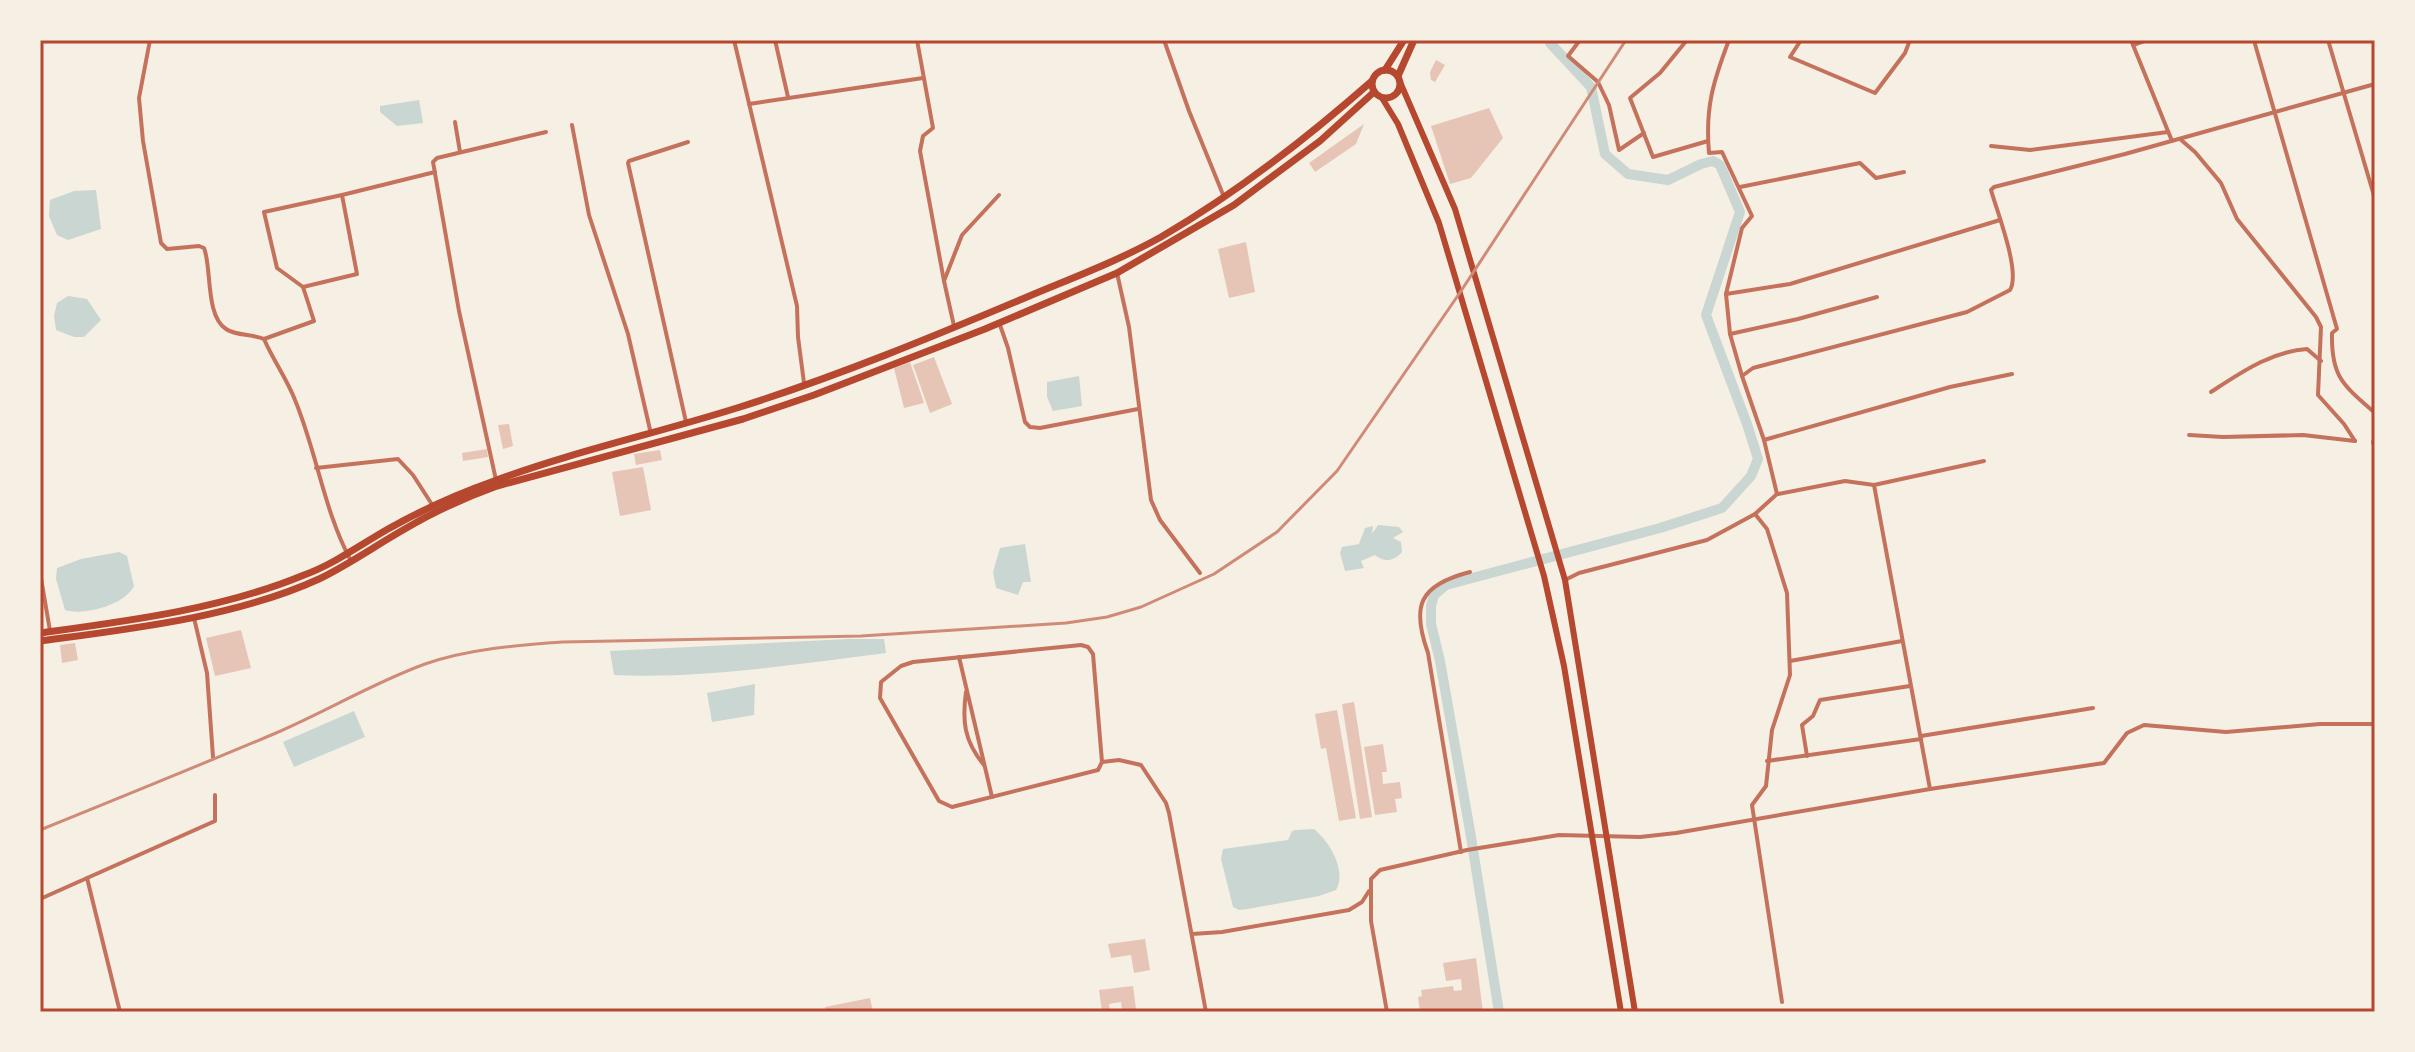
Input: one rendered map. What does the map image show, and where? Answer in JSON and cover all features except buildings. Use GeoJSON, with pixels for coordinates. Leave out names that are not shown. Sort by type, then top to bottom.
{"type":"FeatureCollection","features":[{"type":"Feature","properties":{"kind":"highway"},"geometry":{"type":"LineString","coordinates":[[40,641],[217,612],[287,592],[434,508],[497,483],[651,432],[805,386],[1097,269],[1160,238],[1305,141],[1385,70],[1404,40]]}},
{"type":"Feature","properties":{"kind":"highway"},"geometry":{"type":"LineString","coordinates":[[1372,81],[1374,92],[1382,98],[1396,95],[1414,40]]}},
{"type":"Feature","properties":{"kind":"highway"},"geometry":{"type":"LineString","coordinates":[[1385,70],[1399,79]]}},
{"type":"Feature","properties":{"kind":"highway"},"geometry":{"type":"LineString","coordinates":[[497,483],[654,444],[814,395],[1000,323],[1117,273],[1234,205],[1320,141],[1374,92]]}},
{"type":"Feature","properties":{"kind":"highway"},"geometry":{"type":"LineString","coordinates":[[40,633],[229,599],[304,576],[349,558]]}},
{"type":"Feature","properties":{"kind":"main road"},"geometry":{"type":"LineString","coordinates":[[1399,79],[1455,209],[1564,576],[1635,1012]]}},
{"type":"Feature","properties":{"kind":"main road"},"geometry":{"type":"LineString","coordinates":[[1382,98],[1398,124],[1439,223],[1544,576],[1564,666],[1621,1012]]}},
{"type":"Feature","properties":{"kind":"street"},"geometry":{"type":"LineString","coordinates":[[150,40],[139,98],[143,141],[161,243],[167,249],[204,248],[210,292],[221,324],[233,332],[264,339],[314,321],[303,287],[277,268],[264,212],[435,172]]}},
{"type":"Feature","properties":{"kind":"street"},"geometry":{"type":"LineString","coordinates":[[734,40],[797,306],[805,386]]}},
{"type":"Feature","properties":{"kind":"street"},"geometry":{"type":"LineString","coordinates":[[775,40],[788,97]]}},
{"type":"Feature","properties":{"kind":"street"},"geometry":{"type":"LineString","coordinates":[[917,40],[933,128],[923,136],[920,151],[955,328]]}},
{"type":"Feature","properties":{"kind":"street"},"geometry":{"type":"LineString","coordinates":[[1164,40],[1224,197]]}},
{"type":"Feature","properties":{"kind":"street"},"geometry":{"type":"LineString","coordinates":[[1580,40],[1568,56],[1598,82],[1609,105],[1619,150],[1644,133]]}},
{"type":"Feature","properties":{"kind":"street"},"geometry":{"type":"LineString","coordinates":[[1687,40],[1660,73],[1630,98],[1653,157],[1708,141]]}},
{"type":"Feature","properties":{"kind":"street"},"geometry":{"type":"LineString","coordinates":[[1729,40],[1713,82],[1707,126],[1709,153],[1722,152],[1752,216],[1742,228],[1726,294],[1730,334],[1764,440],[1777,494]]}},
{"type":"Feature","properties":{"kind":"street"},"geometry":{"type":"LineString","coordinates":[[1801,40],[1790,57],[1875,93],[1905,53],[1910,40]]}},
{"type":"Feature","properties":{"kind":"street"},"geometry":{"type":"LineString","coordinates":[[2147,40],[2132,42],[2172,141]]}},
{"type":"Feature","properties":{"kind":"street"},"geometry":{"type":"LineString","coordinates":[[2328,40],[2375,199]]}},
{"type":"Feature","properties":{"kind":"street"},"geometry":{"type":"LineString","coordinates":[[2255,44],[2337,329],[2332,333],[2335,370],[2349,389],[2375,413]]}},
{"type":"Feature","properties":{"kind":"street"},"geometry":{"type":"LineString","coordinates":[[749,104],[923,78]]}},
{"type":"Feature","properties":{"kind":"street"},"geometry":{"type":"LineString","coordinates":[[1742,376],[1753,368],[1967,312],[2010,290],[2013,269],[1991,190],[1994,187],[2274,114],[2375,84]]}},
{"type":"Feature","properties":{"kind":"street"},"geometry":{"type":"LineString","coordinates":[[455,122],[460,153]]}},
{"type":"Feature","properties":{"kind":"street"},"geometry":{"type":"LineString","coordinates":[[572,125],[589,215],[628,334],[654,444]]}},
{"type":"Feature","properties":{"kind":"street"},"geometry":{"type":"LineString","coordinates":[[497,483],[459,311],[434,159],[546,132]]}},
{"type":"Feature","properties":{"kind":"street"},"geometry":{"type":"LineString","coordinates":[[1991,146],[2030,150],[2168,132]]}},
{"type":"Feature","properties":{"kind":"street"},"geometry":{"type":"LineString","coordinates":[[2180,139],[2221,183],[2237,219],[2316,317],[2321,327],[2318,395],[2355,441],[2303,435],[2189,435]]}},
{"type":"Feature","properties":{"kind":"street"},"geometry":{"type":"LineString","coordinates":[[686,422],[628,163],[688,142]]}},
{"type":"Feature","properties":{"kind":"street"},"geometry":{"type":"LineString","coordinates":[[1740,187],[1860,163],[1876,178],[1904,172]]}},
{"type":"Feature","properties":{"kind":"street"},"geometry":{"type":"LineString","coordinates":[[303,287],[357,274],[342,195]]}},
{"type":"Feature","properties":{"kind":"street"},"geometry":{"type":"LineString","coordinates":[[944,281],[962,235],[999,195]]}},
{"type":"Feature","properties":{"kind":"street"},"geometry":{"type":"LineString","coordinates":[[1726,294],[1790,284],[2000,220]]}},
{"type":"Feature","properties":{"kind":"street"},"geometry":{"type":"LineString","coordinates":[[1117,273],[1129,327],[1151,500],[1160,520],[1200,573]]}},
{"type":"Feature","properties":{"kind":"street"},"geometry":{"type":"LineString","coordinates":[[1730,334],[1877,297]]}},
{"type":"Feature","properties":{"kind":"street"},"geometry":{"type":"LineString","coordinates":[[1000,323],[1025,422],[1030,427],[1040,428],[1138,409]]}},
{"type":"Feature","properties":{"kind":"street"},"geometry":{"type":"LineString","coordinates":[[264,339],[295,399],[349,558]]}},
{"type":"Feature","properties":{"kind":"street"},"geometry":{"type":"LineString","coordinates":[[2211,392],[2256,363],[2287,350],[2307,349],[2321,361]]}},
{"type":"Feature","properties":{"kind":"street"},"geometry":{"type":"LineString","coordinates":[[1764,440],[1950,387],[2012,374]]}},
{"type":"Feature","properties":{"kind":"street"},"geometry":{"type":"LineString","coordinates":[[2373,443],[2375,435]]}},
{"type":"Feature","properties":{"kind":"street"},"geometry":{"type":"LineString","coordinates":[[316,468],[398,459],[413,475],[434,508]]}},
{"type":"Feature","properties":{"kind":"street"},"geometry":{"type":"LineString","coordinates":[[1564,576],[1707,540],[1755,514],[1777,494],[1845,481],[1874,485],[1984,461]]}},
{"type":"Feature","properties":{"kind":"street"},"geometry":{"type":"LineString","coordinates":[[1874,485],[1930,789]]}},
{"type":"Feature","properties":{"kind":"street"},"geometry":{"type":"LineString","coordinates":[[1755,514],[1767,529],[1787,593],[1790,675],[1772,730],[1766,786],[1752,805],[1782,1002]]}},
{"type":"Feature","properties":{"kind":"street"},"geometry":{"type":"LineString","coordinates":[[40,572],[50,631]]}},
{"type":"Feature","properties":{"kind":"street"},"geometry":{"type":"LineString","coordinates":[[1461,852],[1428,653],[1418,614],[1426,596],[1438,583],[1470,572]]}},
{"type":"Feature","properties":{"kind":"street"},"geometry":{"type":"LineString","coordinates":[[194,616],[207,673],[213,757]]}},
{"type":"Feature","properties":{"kind":"street"},"geometry":{"type":"LineString","coordinates":[[1790,661],[1902,641]]}},
{"type":"Feature","properties":{"kind":"street"},"geometry":{"type":"LineString","coordinates":[[1081,645],[1088,647],[1093,654],[1102,762],[1095,772],[952,807],[939,801],[880,698],[881,682],[901,666],[959,657],[1081,645]]}},
{"type":"Feature","properties":{"kind":"street"},"geometry":{"type":"LineString","coordinates":[[959,657],[992,797]]}},
{"type":"Feature","properties":{"kind":"street"},"geometry":{"type":"LineString","coordinates":[[1807,756],[1802,725],[1813,716],[1820,700],[1910,686]]}},
{"type":"Feature","properties":{"kind":"street"},"geometry":{"type":"LineString","coordinates":[[966,687],[962,721],[967,739],[985,766]]}},
{"type":"Feature","properties":{"kind":"street"},"geometry":{"type":"LineString","coordinates":[[1767,761],[2093,708]]}},
{"type":"Feature","properties":{"kind":"street"},"geometry":{"type":"LineString","coordinates":[[1387,1012],[1371,921],[1371,879],[1380,870],[1467,850],[1559,835],[1608,838],[1676,833],[1930,789],[2104,763],[2127,733],[2144,725],[2226,732],[2320,724],[2375,724]]}},
{"type":"Feature","properties":{"kind":"street"},"geometry":{"type":"LineString","coordinates":[[1102,762],[1119,760],[1141,765],[1166,803],[1206,1012]]}},
{"type":"Feature","properties":{"kind":"street"},"geometry":{"type":"LineString","coordinates":[[40,899],[215,821],[215,795]]}},
{"type":"Feature","properties":{"kind":"street"},"geometry":{"type":"LineString","coordinates":[[87,878],[120,1012]]}},
{"type":"Feature","properties":{"kind":"street"},"geometry":{"type":"LineString","coordinates":[[1192,934],[1222,932],[1349,910],[1362,902],[1370,889]]}},
{"type":"Feature","properties":{"kind":"shaded area"},"geometry":{"type":"Polygon","coordinates":[[[419,100],[423,123],[397,126],[380,112],[380,106],[419,100]]]}},
{"type":"Feature","properties":{"kind":"shaded area"},"geometry":{"type":"Polygon","coordinates":[[[96,190],[101,229],[68,240],[57,235],[49,216],[50,200],[74,191],[96,190]]]}},
{"type":"Feature","properties":{"kind":"shaded area"},"geometry":{"type":"Polygon","coordinates":[[[68,296],[87,299],[101,320],[84,337],[74,337],[56,330],[54,316],[57,303],[68,296]]]}},
{"type":"Feature","properties":{"kind":"shaded area"},"geometry":{"type":"Polygon","coordinates":[[[1079,376],[1082,406],[1053,411],[1047,397],[1047,382],[1079,376]]]}},
{"type":"Feature","properties":{"kind":"shaded area"},"geometry":{"type":"Polygon","coordinates":[[[1378,525],[1399,527],[1403,532],[1393,538],[1401,542],[1402,552],[1389,560],[1375,555],[1361,561],[1364,568],[1345,571],[1340,553],[1342,547],[1359,544],[1365,528],[1373,526],[1372,534],[1378,525]]]}},
{"type":"Feature","properties":{"kind":"shaded area"},"geometry":{"type":"Polygon","coordinates":[[[1025,544],[1031,582],[1023,582],[1018,595],[996,588],[993,572],[1000,548],[1025,544]]]}},
{"type":"Feature","properties":{"kind":"shaded area"},"geometry":{"type":"Polygon","coordinates":[[[119,552],[127,556],[134,586],[129,593],[113,604],[93,610],[65,610],[56,579],[57,568],[81,559],[119,552]]]}},
{"type":"Feature","properties":{"kind":"shaded area"},"geometry":{"type":"Polygon","coordinates":[[[884,639],[886,653],[751,670],[648,676],[614,675],[610,651],[884,639]]]}},
{"type":"Feature","properties":{"kind":"shaded area"},"geometry":{"type":"Polygon","coordinates":[[[755,684],[754,715],[712,722],[707,693],[755,684]]]}},
{"type":"Feature","properties":{"kind":"shaded area"},"geometry":{"type":"Polygon","coordinates":[[[354,711],[365,737],[294,767],[283,742],[354,711]]]}},
{"type":"Feature","properties":{"kind":"shaded area"},"geometry":{"type":"Polygon","coordinates":[[[1314,829],[1335,857],[1339,874],[1336,890],[1248,909],[1233,907],[1221,859],[1223,849],[1288,840],[1292,831],[1314,829]]]}},
{"type":"Feature","properties":{"kind":"waterway"},"geometry":{"type":"LineString","coordinates":[[1499,1012],[1470,831],[1431,624],[1434,595],[1446,585],[1660,528],[1722,508],[1751,476],[1758,459],[1706,315],[1740,212],[1720,165],[1713,161],[1701,164],[1668,180],[1628,174],[1605,154],[1591,87],[1550,40]]}},
{"type":"Feature","properties":{"kind":"railway"},"geometry":{"type":"LineString","coordinates":[[40,830],[276,733],[425,664],[476,651],[563,642],[861,636],[1066,623],[1107,617],[1141,607],[1214,574],[1277,532],[1337,471],[1459,294],[1626,40]]}}]}
